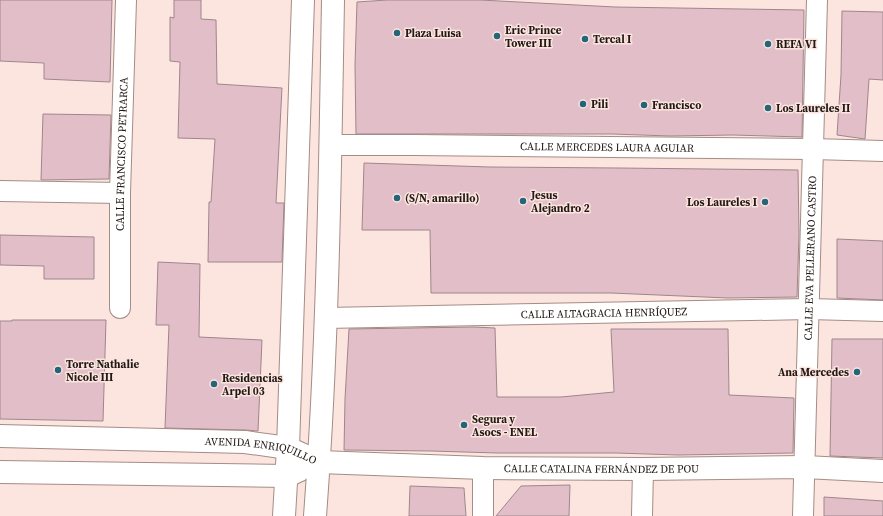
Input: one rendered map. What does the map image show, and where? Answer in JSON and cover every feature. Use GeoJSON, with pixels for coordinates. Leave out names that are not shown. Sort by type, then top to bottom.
{"type":"FeatureCollection","features":[{"type":"Feature","properties":{"kind":"main road"},"geometry":{"type":"LineString","coordinates":[[284,516],[287,476],[303,0]]}},
{"type":"Feature","properties":{"kind":"main road"},"geometry":{"type":"LineString","coordinates":[[315,516],[319,462],[325,318],[334,0]]}},
{"type":"Feature","properties":{"kind":"main road","name":"AVENIDA ENRIQUILLO"},"geometry":{"type":"LineString","coordinates":[[0,436],[245,442],[288,448],[319,462]]}},
{"type":"Feature","properties":{"kind":"main road","name":"AVENIDA ENRIQUILLO"},"geometry":{"type":"LineString","coordinates":[[0,472],[287,476],[319,462]]}},
{"type":"Feature","properties":{"kind":"main road","name":"CALLE CATALINA FERNÁNDEZ DE POU"},"geometry":{"type":"LineString","coordinates":[[319,462],[483,468],[643,469],[805,467],[883,471]]}},
{"type":"Feature","properties":{"kind":"street","name":"CALLE FRANCISCO PETRARCA"},"geometry":{"type":"LineString","coordinates":[[120,308],[120,193],[126,0]]}},
{"type":"Feature","properties":{"kind":"street","name":"CALLE EVA PELLERANO CASTRO"},"geometry":{"type":"LineString","coordinates":[[804,516],[817,0]]}},
{"type":"Feature","properties":{"kind":"street","name":"CALLE MERCEDES LAURA AGUIAR"},"geometry":{"type":"LineString","coordinates":[[330,145],[813,149],[883,151]]}},
{"type":"Feature","properties":{"kind":"street"},"geometry":{"type":"LineString","coordinates":[[0,191],[120,193]]}},
{"type":"Feature","properties":{"kind":"street","name":"CALLE ALTAGRACIA HENRÍQUEZ"},"geometry":{"type":"LineString","coordinates":[[325,318],[809,309],[883,311]]}},
{"type":"Feature","properties":{"kind":"street"},"geometry":{"type":"LineString","coordinates":[[483,468],[483,516]]}},
{"type":"Feature","properties":{"kind":"street"},"geometry":{"type":"LineString","coordinates":[[642,516],[643,469]]}},
{"type":"Feature","properties":{"kind":"building"},"geometry":{"type":"Polygon","coordinates":[[[0,0],[112,0],[110,82],[44,79],[44,63],[0,61],[0,0]]]}},
{"type":"Feature","properties":{"kind":"building"},"geometry":{"type":"Polygon","coordinates":[[[174,0],[201,0],[201,19],[216,20],[217,84],[282,88],[276,203],[284,203],[282,262],[208,262],[209,202],[211,202],[215,139],[178,138],[180,62],[170,61],[170,17],[174,18],[174,0]]]}},
{"type":"Feature","properties":{"kind":"building"},"geometry":{"type":"Polygon","coordinates":[[[387,0],[480,0],[615,7],[804,10],[802,137],[612,134],[356,134],[355,65],[357,2],[387,0]]]}},
{"type":"Feature","properties":{"kind":"building"},"geometry":{"type":"Polygon","coordinates":[[[842,11],[883,12],[883,80],[869,79],[865,139],[837,135],[841,75],[842,11]]]}},
{"type":"Feature","properties":{"kind":"building"},"geometry":{"type":"Polygon","coordinates":[[[43,114],[111,115],[109,179],[41,180],[43,114]]]}},
{"type":"Feature","properties":{"kind":"building"},"geometry":{"type":"Polygon","coordinates":[[[364,163],[490,167],[798,170],[799,234],[797,297],[728,298],[611,293],[431,293],[430,230],[362,230],[364,163]]]}},
{"type":"Feature","properties":{"kind":"building"},"geometry":{"type":"Polygon","coordinates":[[[0,235],[94,237],[94,279],[44,279],[44,266],[0,265],[0,235]]]}},
{"type":"Feature","properties":{"kind":"building"},"geometry":{"type":"Polygon","coordinates":[[[837,239],[883,241],[883,300],[837,298],[837,239]]]}},
{"type":"Feature","properties":{"kind":"building","name":"Residencias Arpel 03"},"geometry":{"type":"Polygon","coordinates":[[[158,262],[200,264],[199,337],[262,340],[258,431],[165,428],[169,325],[156,325],[158,262]]]}},
{"type":"Feature","properties":{"kind":"building","name":"Torre Nathalie Nicole III"},"geometry":{"type":"Polygon","coordinates":[[[106,320],[103,421],[0,419],[0,321],[106,320]]]}},
{"type":"Feature","properties":{"kind":"building"},"geometry":{"type":"Polygon","coordinates":[[[495,328],[497,397],[561,397],[614,392],[611,329],[728,329],[729,395],[794,398],[793,453],[678,455],[344,450],[349,329],[495,328]]]}},
{"type":"Feature","properties":{"kind":"building"},"geometry":{"type":"Polygon","coordinates":[[[832,339],[883,339],[883,458],[830,456],[832,339]]]}},
{"type":"Feature","properties":{"kind":"building"},"geometry":{"type":"Polygon","coordinates":[[[570,485],[569,516],[496,516],[521,486],[570,485]]]}},
{"type":"Feature","properties":{"kind":"building"},"geometry":{"type":"Polygon","coordinates":[[[410,486],[464,488],[466,516],[409,516],[410,486]]]}},
{"type":"Feature","properties":{"kind":"building"},"geometry":{"type":"Polygon","coordinates":[[[824,497],[883,501],[883,516],[824,516],[824,497]]]}},
{"type":"Feature","properties":{"kind":"place","name":"Plaza Luisa"},"geometry":{"type":"Point","coordinates":[397,33]}},
{"type":"Feature","properties":{"kind":"place","name":"Eric Prince Tower III"},"geometry":{"type":"Point","coordinates":[497,36]}},
{"type":"Feature","properties":{"kind":"place","name":"Tercal I"},"geometry":{"type":"Point","coordinates":[585,39]}},
{"type":"Feature","properties":{"kind":"place","name":"REFA VI"},"geometry":{"type":"Point","coordinates":[768,44]}},
{"type":"Feature","properties":{"kind":"place","name":"Pili"},"geometry":{"type":"Point","coordinates":[583,104]}},
{"type":"Feature","properties":{"kind":"place","name":"Francisco"},"geometry":{"type":"Point","coordinates":[644,105]}},
{"type":"Feature","properties":{"kind":"place","name":"Los Laureles II"},"geometry":{"type":"Point","coordinates":[768,108]}},
{"type":"Feature","properties":{"kind":"place","name":"(S/N, amarillo)"},"geometry":{"type":"Point","coordinates":[397,198]}},
{"type":"Feature","properties":{"kind":"place","name":"Jesus Alejandro 2"},"geometry":{"type":"Point","coordinates":[523,201]}},
{"type":"Feature","properties":{"kind":"place","name":"Los Laureles I"},"geometry":{"type":"Point","coordinates":[765,202]}},
{"type":"Feature","properties":{"kind":"place","name":"Torre Nathalie Nicole III"},"geometry":{"type":"Point","coordinates":[58,370]}},
{"type":"Feature","properties":{"kind":"place","name":"Ana Mercedes"},"geometry":{"type":"Point","coordinates":[857,372]}},
{"type":"Feature","properties":{"kind":"place","name":"Residencias Arpel 03"},"geometry":{"type":"Point","coordinates":[214,384]}},
{"type":"Feature","properties":{"kind":"place","name":"Segura y Asocs - ENEL"},"geometry":{"type":"Point","coordinates":[464,425]}}]}
